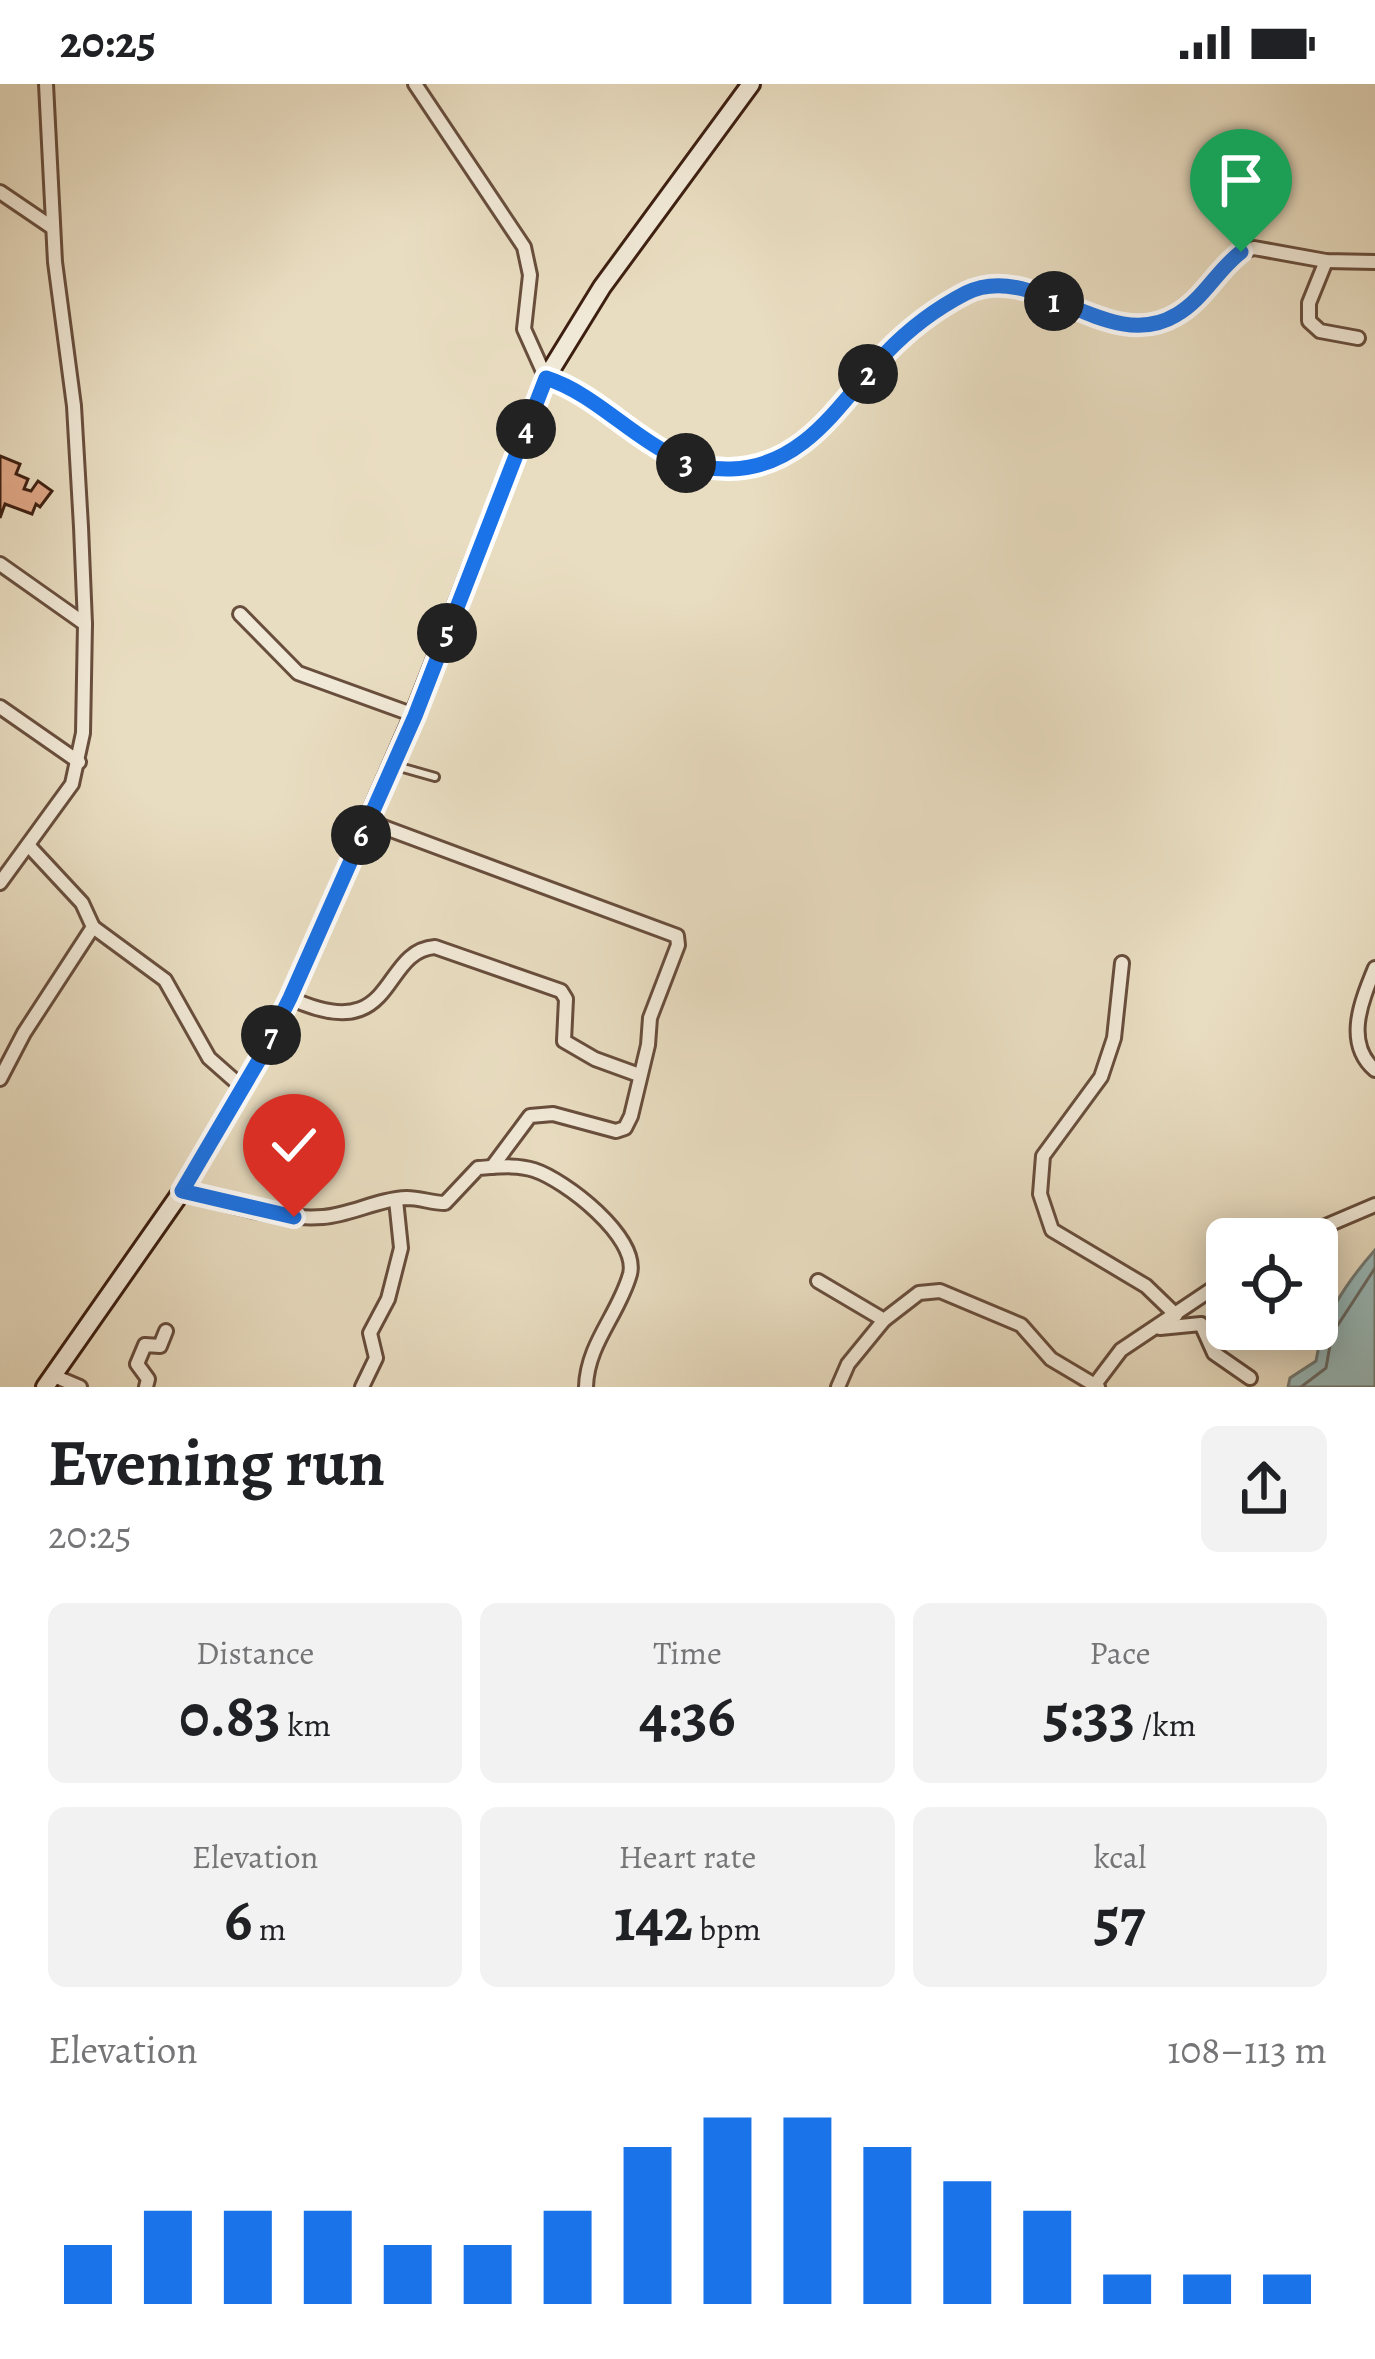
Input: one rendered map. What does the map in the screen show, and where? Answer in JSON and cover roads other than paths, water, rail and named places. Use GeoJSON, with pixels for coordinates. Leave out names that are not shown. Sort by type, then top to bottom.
{"type":"FeatureCollection","features":[{"type":"Feature","properties":{"kind":"street"},"geometry":{"type":"LineString","coordinates":[[3,873],[72,784],[79,763],[86,624],[74,406],[53,228],[46,84]]}},
{"type":"Feature","properties":{"kind":"street"},"geometry":{"type":"LineString","coordinates":[[415,84],[524,247],[530,275],[524,328],[546,378],[572,386],[680,461],[736,469],[787,455],[806,443],[889,350],[936,311],[982,286],[1016,289],[1124,325],[1141,325],[1179,314],[1241,252],[1254,248],[1326,261],[1375,262]]}},
{"type":"Feature","properties":{"kind":"street"},"geometry":{"type":"LineString","coordinates":[[80,1387],[49,1382],[182,1191],[290,998],[415,716],[546,378],[602,287],[751,84]]}},
{"type":"Feature","properties":{"kind":"street"},"geometry":{"type":"LineString","coordinates":[[0,192],[53,228]]}},
{"type":"Feature","properties":{"kind":"street"},"geometry":{"type":"LineString","coordinates":[[1326,261],[1309,303],[1309,320],[1320,332],[1358,338]]}},
{"type":"Feature","properties":{"kind":"street"},"geometry":{"type":"LineString","coordinates":[[0,564],[86,624]]}},
{"type":"Feature","properties":{"kind":"street"},"geometry":{"type":"LineString","coordinates":[[240,614],[298,673],[415,716]]}},
{"type":"Feature","properties":{"kind":"street"},"geometry":{"type":"LineString","coordinates":[[0,707],[79,763]]}},
{"type":"Feature","properties":{"kind":"street"},"geometry":{"type":"LineString","coordinates":[[367,821],[677,936],[678,945],[650,1018],[648,1046],[625,1128],[616,1131],[553,1114],[530,1116],[492,1167]]}},
{"type":"Feature","properties":{"kind":"street"},"geometry":{"type":"LineString","coordinates":[[28,845],[82,903],[93,927],[165,980],[203,1050],[243,1088]]}},
{"type":"Feature","properties":{"kind":"street"},"geometry":{"type":"LineString","coordinates":[[0,1078],[93,927]]}},
{"type":"Feature","properties":{"kind":"street"},"geometry":{"type":"LineString","coordinates":[[290,998],[330,1012],[360,1010],[379,996],[418,950],[435,947],[561,991],[566,999],[564,1041],[639,1075]]}},
{"type":"Feature","properties":{"kind":"street"},"geometry":{"type":"LineString","coordinates":[[1122,963],[1114,1038],[1101,1077],[1043,1156],[1040,1194],[1052,1230],[1145,1286],[1176,1315]]}},
{"type":"Feature","properties":{"kind":"street"},"geometry":{"type":"LineString","coordinates":[[1375,968],[1356,1043],[1375,1070]]}},
{"type":"Feature","properties":{"kind":"street"},"geometry":{"type":"LineString","coordinates":[[182,1191],[294,1217],[329,1217],[397,1199],[445,1203],[470,1173],[492,1167],[539,1171],[597,1210],[629,1248],[629,1277],[589,1360],[586,1387]]}},
{"type":"Feature","properties":{"kind":"street"},"geometry":{"type":"LineString","coordinates":[[362,1387],[376,1358],[370,1333],[388,1299],[401,1248],[397,1199]]}},
{"type":"Feature","properties":{"kind":"street"},"geometry":{"type":"LineString","coordinates":[[1338,1221],[1375,1205]]}},
{"type":"Feature","properties":{"kind":"street"},"geometry":{"type":"LineString","coordinates":[[818,1281],[884,1320]]}},
{"type":"Feature","properties":{"kind":"street"},"geometry":{"type":"LineString","coordinates":[[838,1387],[848,1364],[884,1320],[919,1293],[940,1291],[1021,1325],[1051,1358],[1095,1386],[1121,1350],[1206,1294]]}},
{"type":"Feature","properties":{"kind":"street"},"geometry":{"type":"LineString","coordinates":[[1153,1330],[1201,1324],[1214,1353],[1250,1378]]}},
{"type":"Feature","properties":{"kind":"street"},"geometry":{"type":"LineString","coordinates":[[146,1387],[148,1379],[137,1364],[140,1350],[145,1345],[160,1346],[166,1331]]}},
{"type":"Feature","properties":{"kind":"lane"},"geometry":{"type":"LineString","coordinates":[[392,765],[435,777]]}},
{"type":"Feature","properties":{"kind":"water"},"geometry":{"type":"Polygon","coordinates":[[[1375,1250],[1375,1387],[1288,1387],[1290,1378],[1316,1361],[1319,1350],[1338,1350],[1338,1300],[1375,1250]]]}}]}
